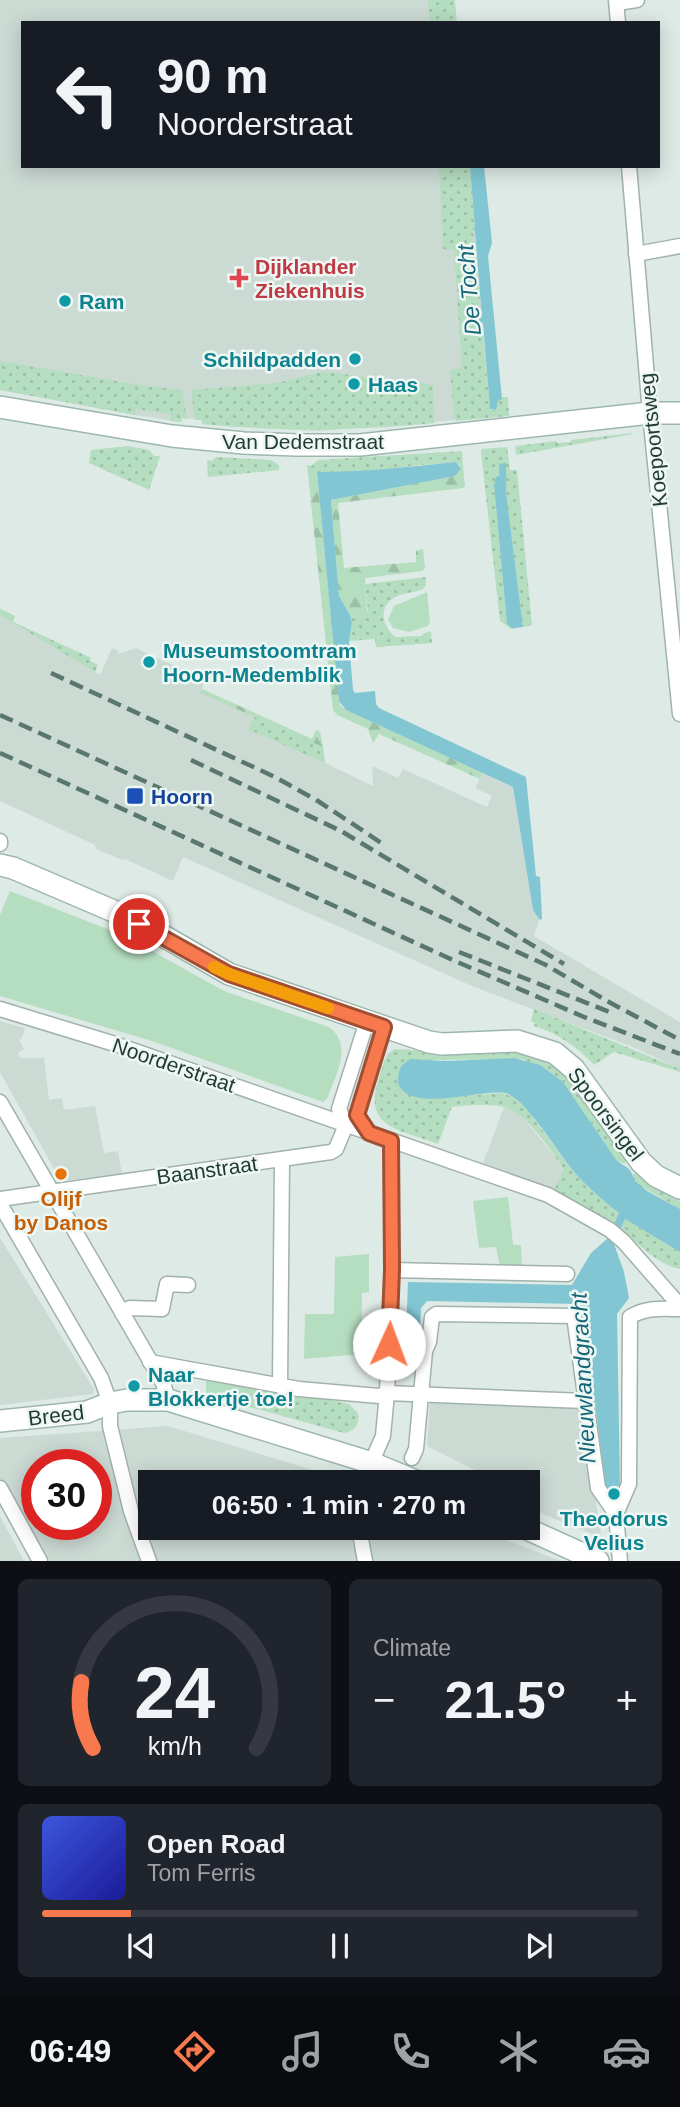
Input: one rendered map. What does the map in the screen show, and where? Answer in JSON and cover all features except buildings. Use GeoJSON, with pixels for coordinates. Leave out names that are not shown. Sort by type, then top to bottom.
{"type":"FeatureCollection","features":[{"type":"Feature","properties":{"kind":"street"},"geometry":{"type":"LineString","coordinates":[[618,21],[616,2],[637,0]]}},
{"type":"Feature","properties":{"kind":"street","name":"Koepoortsweg"},"geometry":{"type":"LineString","coordinates":[[629,168],[680,714]]}},
{"type":"Feature","properties":{"kind":"street"},"geometry":{"type":"LineString","coordinates":[[636,254],[680,246]]}},
{"type":"Feature","properties":{"kind":"street","name":"Van Dedemstraat"},"geometry":{"type":"LineString","coordinates":[[0,407],[150,433],[244,443],[297,445],[360,445],[650,413],[680,413]]}},
{"type":"Feature","properties":{"kind":"street","name":"Spoorsingel"},"geometry":{"type":"LineString","coordinates":[[0,865],[13,868],[118,913],[229,974],[429,1042],[442,1044],[517,1041],[555,1053],[582,1078],[641,1162],[656,1176],[680,1188]]}},
{"type":"Feature","properties":{"kind":"street","name":"Noorderstraat"},"geometry":{"type":"LineString","coordinates":[[0,1009],[115,1044],[548,1195],[610,1230],[624,1242],[680,1308]]}},
{"type":"Feature","properties":{"kind":"street"},"geometry":{"type":"LineString","coordinates":[[345,1125],[339,1109],[376,1024]]}},
{"type":"Feature","properties":{"kind":"street"},"geometry":{"type":"LineString","coordinates":[[369,1133],[357,1115],[376,1024]]}},
{"type":"Feature","properties":{"kind":"street"},"geometry":{"type":"LineString","coordinates":[[0,1102],[163,1383],[168,1400]]}},
{"type":"Feature","properties":{"kind":"street","name":"Baanstraat"},"geometry":{"type":"LineString","coordinates":[[0,1199],[331,1152],[337,1149],[345,1125]]}},
{"type":"Feature","properties":{"kind":"street"},"geometry":{"type":"LineString","coordinates":[[369,1470],[383,1436],[387,1393],[392,1270],[391,1141]]}},
{"type":"Feature","properties":{"kind":"street"},"geometry":{"type":"LineString","coordinates":[[280,1386],[282,1159]]}},
{"type":"Feature","properties":{"kind":"street"},"geometry":{"type":"LineString","coordinates":[[0,1205],[101,1378],[110,1404],[110,1426],[131,1511],[149,1561]]}},
{"type":"Feature","properties":{"kind":"street"},"geometry":{"type":"LineString","coordinates":[[0,1234],[16,1231]]}},
{"type":"Feature","properties":{"kind":"street"},"geometry":{"type":"LineString","coordinates":[[392,1270],[567,1274]]}},
{"type":"Feature","properties":{"kind":"street"},"geometry":{"type":"LineString","coordinates":[[122,1312],[130,1308],[162,1309],[167,1284],[188,1284]]}},
{"type":"Feature","properties":{"kind":"street"},"geometry":{"type":"LineString","coordinates":[[620,1561],[616,1514],[629,1484],[629,1317],[654,1308],[680,1308]]}},
{"type":"Feature","properties":{"kind":"street"},"geometry":{"type":"LineString","coordinates":[[412,1458],[416,1449],[431,1319],[436,1314],[574,1317],[598,1489],[616,1514]]}},
{"type":"Feature","properties":{"kind":"street"},"geometry":{"type":"LineString","coordinates":[[150,1362],[190,1367],[280,1386],[379,1396],[387,1393],[585,1401]]}},
{"type":"Feature","properties":{"kind":"street","name":"Breed"},"geometry":{"type":"LineString","coordinates":[[0,1421],[88,1412],[127,1400],[168,1400],[360,1470]]}},
{"type":"Feature","properties":{"kind":"street"},"geometry":{"type":"LineString","coordinates":[[0,1488],[40,1561]]}},
{"type":"Feature","properties":{"kind":"street"},"geometry":{"type":"LineString","coordinates":[[540,1535],[598,1561]]}},
{"type":"Feature","properties":{"kind":"street"},"geometry":{"type":"LineString","coordinates":[[361,1540],[365,1561]]}},
{"type":"Feature","properties":{"kind":"shaded area","name":"Dijklander Ziekenhuis"},"geometry":{"type":"Polygon","coordinates":[[[0,0],[454,0],[456,21],[21,21],[21,168],[469,168],[491,417],[317,431],[202,424],[202,420],[182,418],[181,422],[0,390],[0,0]]]}},
{"type":"Feature","properties":{"kind":"shaded area"},"geometry":{"type":"Polygon","coordinates":[[[0,609],[15,616],[13,622],[91,658],[90,661],[98,665],[95,672],[100,675],[112,648],[119,651],[118,654],[136,648],[205,680],[202,689],[312,739],[316,730],[320,732],[325,763],[373,786],[372,766],[398,778],[403,769],[487,807],[492,796],[475,788],[483,773],[513,787],[533,910],[540,917],[534,936],[680,1022],[680,1069],[635,1048],[472,986],[183,857],[173,881],[96,849],[95,845],[0,801],[0,609]]]}},
{"type":"Feature","properties":{"kind":"shaded area"},"geometry":{"type":"Polygon","coordinates":[[[0,1021],[25,1028],[19,1040],[24,1049],[18,1053],[20,1058],[44,1058],[49,1100],[62,1098],[64,1110],[95,1106],[104,1153],[118,1151],[122,1174],[61,1181],[0,1072],[0,1021]]]}},
{"type":"Feature","properties":{"kind":"shaded area"},"geometry":{"type":"Polygon","coordinates":[[[504,1107],[516,1111],[557,1159],[564,1171],[554,1189],[483,1163],[504,1107]]]}},
{"type":"Feature","properties":{"kind":"shaded area"},"geometry":{"type":"Polygon","coordinates":[[[0,1238],[94,1389],[93,1394],[0,1405],[0,1238]]]}},
{"type":"Feature","properties":{"kind":"shaded area"},"geometry":{"type":"Polygon","coordinates":[[[430,1403],[581,1407],[601,1534],[597,1536],[540,1512],[540,1470],[475,1470],[427,1444],[430,1403]]]}},
{"type":"Feature","properties":{"kind":"shaded area"},"geometry":{"type":"Polygon","coordinates":[[[168,1426],[313,1470],[138,1470],[138,1540],[506,1540],[561,1561],[39,1561],[27,1540],[112,1540],[112,1449],[21,1449],[21,1529],[0,1492],[0,1438],[168,1426]]]}},
{"type":"Feature","properties":{"kind":"shaded area"},"geometry":{"type":"Polygon","coordinates":[[[0,1516],[4,1524],[24,1561],[0,1561],[0,1516]]]}},
{"type":"Feature","properties":{"kind":"green space"},"geometry":{"type":"Polygon","coordinates":[[[428,0],[455,0],[457,21],[430,21],[428,0]]]}},
{"type":"Feature","properties":{"kind":"green space"},"geometry":{"type":"Polygon","coordinates":[[[439,168],[470,168],[490,410],[496,410],[502,397],[508,397],[509,416],[456,421],[450,370],[462,368],[454,250],[443,249],[439,168]]]}},
{"type":"Feature","properties":{"kind":"green space"},"geometry":{"type":"Polygon","coordinates":[[[0,361],[182,390],[187,419],[182,418],[181,422],[170,421],[171,414],[136,409],[135,415],[0,390],[0,361]]]}},
{"type":"Feature","properties":{"kind":"green space"},"geometry":{"type":"Polygon","coordinates":[[[325,371],[373,379],[378,385],[433,385],[434,423],[375,428],[290,429],[232,427],[202,424],[202,420],[195,420],[191,390],[277,383],[325,371]]]}},
{"type":"Feature","properties":{"kind":"green space"},"geometry":{"type":"Polygon","coordinates":[[[633,433],[516,455],[515,446],[571,442],[633,433]]]}},
{"type":"Feature","properties":{"kind":"green space"},"geometry":{"type":"Polygon","coordinates":[[[128,446],[149,450],[154,456],[160,456],[149,490],[89,463],[91,450],[128,446]]]}},
{"type":"Feature","properties":{"kind":"green space"},"geometry":{"type":"Polygon","coordinates":[[[507,447],[510,470],[517,470],[532,625],[523,627],[506,492],[506,464],[494,485],[507,624],[522,627],[511,629],[500,621],[481,452],[482,449],[507,447]]]}},
{"type":"Feature","properties":{"kind":"green space"},"geometry":{"type":"Polygon","coordinates":[[[462,451],[463,466],[456,462],[372,472],[317,472],[312,465],[318,460],[462,451]]]}},
{"type":"Feature","properties":{"kind":"green space"},"geometry":{"type":"Polygon","coordinates":[[[216,457],[271,460],[279,465],[279,470],[208,477],[207,460],[212,461],[216,457]]]}},
{"type":"Feature","properties":{"kind":"green space"},"geometry":{"type":"Polygon","coordinates":[[[307,465],[314,466],[317,472],[340,705],[483,773],[480,779],[379,734],[373,743],[368,729],[337,715],[333,710],[307,465]]]}},
{"type":"Feature","properties":{"kind":"green space"},"geometry":{"type":"Polygon","coordinates":[[[460,466],[463,466],[463,488],[338,503],[344,568],[416,562],[416,551],[423,549],[425,568],[422,571],[365,578],[367,614],[355,617],[350,615],[339,596],[331,500],[455,476],[460,466]]]}},
{"type":"Feature","properties":{"kind":"green space"},"geometry":{"type":"Polygon","coordinates":[[[426,577],[423,589],[403,594],[388,603],[384,620],[395,637],[421,636],[429,631],[432,643],[376,647],[375,639],[349,641],[352,624],[350,615],[355,617],[368,611],[365,584],[426,577]]]}},
{"type":"Feature","properties":{"kind":"green space"},"geometry":{"type":"Polygon","coordinates":[[[427,592],[430,621],[428,626],[409,632],[393,628],[388,620],[394,606],[427,592]]]}},
{"type":"Feature","properties":{"kind":"green space"},"geometry":{"type":"Polygon","coordinates":[[[0,609],[15,616],[13,622],[91,658],[90,661],[98,665],[95,672],[0,615],[0,609]]]}},
{"type":"Feature","properties":{"kind":"green space"},"geometry":{"type":"Polygon","coordinates":[[[202,689],[312,739],[316,730],[320,732],[323,747],[200,693],[202,689]]]}},
{"type":"Feature","properties":{"kind":"green space"},"geometry":{"type":"Polygon","coordinates":[[[255,717],[323,747],[325,763],[248,729],[255,717]]]}},
{"type":"Feature","properties":{"kind":"green space"},"geometry":{"type":"Polygon","coordinates":[[[10,891],[125,936],[224,991],[329,1027],[340,1043],[341,1052],[338,1071],[327,1099],[323,1102],[152,1041],[0,996],[0,915],[10,891]]]}},
{"type":"Feature","properties":{"kind":"green space"},"geometry":{"type":"Polygon","coordinates":[[[534,1009],[680,1069],[680,1072],[614,1052],[594,1065],[567,1041],[534,1026],[535,1023],[531,1021],[534,1009]]]}},
{"type":"Feature","properties":{"kind":"green space"},"geometry":{"type":"Polygon","coordinates":[[[396,1049],[451,1053],[519,1050],[544,1058],[563,1070],[626,1160],[625,1164],[617,1161],[563,1082],[522,1059],[424,1060],[401,1066],[398,1081],[410,1095],[416,1097],[502,1093],[514,1097],[529,1112],[572,1170],[619,1213],[614,1224],[554,1189],[564,1170],[531,1126],[508,1108],[487,1105],[452,1107],[438,1144],[387,1124],[379,1116],[375,1106],[375,1093],[385,1059],[396,1049]]]}},
{"type":"Feature","properties":{"kind":"green space"},"geometry":{"type":"Polygon","coordinates":[[[637,1173],[656,1188],[680,1201],[680,1209],[637,1184],[633,1174],[637,1173]]]}},
{"type":"Feature","properties":{"kind":"green space"},"geometry":{"type":"Polygon","coordinates":[[[508,1197],[513,1245],[521,1245],[522,1267],[500,1267],[496,1247],[479,1248],[473,1201],[508,1197]]]}},
{"type":"Feature","properties":{"kind":"green space"},"geometry":{"type":"Polygon","coordinates":[[[625,1219],[680,1252],[680,1269],[656,1258],[634,1240],[621,1228],[625,1219]]]}},
{"type":"Feature","properties":{"kind":"green space"},"geometry":{"type":"Polygon","coordinates":[[[369,1254],[369,1292],[362,1293],[361,1354],[304,1359],[305,1314],[334,1314],[335,1257],[369,1254]]]}},
{"type":"Feature","properties":{"kind":"green space"},"geometry":{"type":"Polygon","coordinates":[[[206,1376],[273,1389],[272,1413],[206,1396],[206,1376]]]}},
{"type":"Feature","properties":{"kind":"green space"},"geometry":{"type":"Polygon","coordinates":[[[273,1389],[349,1404],[358,1413],[357,1423],[354,1429],[344,1433],[272,1413],[273,1389]]]}},
{"type":"Feature","properties":{"kind":"water"},"geometry":{"type":"Polygon","coordinates":[[[470,168],[484,168],[492,243],[488,256],[502,399],[498,401],[496,410],[490,409],[483,323],[479,322],[482,318],[470,168]]]}},
{"type":"Feature","properties":{"kind":"water"},"geometry":{"type":"Polygon","coordinates":[[[456,462],[461,469],[455,476],[331,500],[339,596],[352,623],[349,641],[353,690],[355,693],[375,691],[379,708],[526,777],[536,876],[540,877],[540,920],[533,910],[513,787],[346,710],[339,701],[317,472],[456,462]]]}},
{"type":"Feature","properties":{"kind":"water"},"geometry":{"type":"Polygon","coordinates":[[[506,463],[506,492],[523,627],[512,628],[507,624],[494,485],[496,477],[500,475],[499,464],[506,463]]]}},
{"type":"Feature","properties":{"kind":"water"},"geometry":{"type":"Polygon","coordinates":[[[514,1058],[540,1065],[563,1082],[617,1161],[629,1169],[635,1181],[647,1191],[680,1209],[680,1252],[625,1219],[614,1244],[624,1272],[629,1298],[617,1314],[620,1486],[606,1489],[583,1309],[579,1304],[427,1301],[421,1308],[420,1333],[406,1332],[408,1282],[572,1285],[591,1253],[607,1239],[619,1213],[580,1178],[532,1116],[513,1097],[505,1093],[494,1093],[420,1098],[408,1094],[398,1082],[401,1066],[410,1059],[446,1061],[514,1058]]]}},
{"type":"Feature","properties":{"kind":"railway"},"geometry":{"type":"LineString","coordinates":[[51,673],[275,777],[318,801],[383,844]]}},
{"type":"Feature","properties":{"kind":"railway"},"geometry":{"type":"LineString","coordinates":[[0,715],[546,965],[680,1040]]}},
{"type":"Feature","properties":{"kind":"railway"},"geometry":{"type":"LineString","coordinates":[[0,753],[455,961],[584,1017],[680,1054]]}},
{"type":"Feature","properties":{"kind":"railway"},"geometry":{"type":"LineString","coordinates":[[191,760],[341,831],[564,964]]}},
{"type":"Feature","properties":{"kind":"railway"},"geometry":{"type":"LineString","coordinates":[[459,952],[612,1013]]}},
{"type":"Feature","properties":{"kind":"slow traffic"},"geometry":{"type":"LineString","coordinates":[[214,967],[328,1008]]}},
{"type":"Feature","properties":{"kind":"place","name":"Dijklander Ziekenhuis"},"geometry":{"type":"Point","coordinates":[239,278]}},
{"type":"Feature","properties":{"kind":"place","name":"Ram"},"geometry":{"type":"Point","coordinates":[65,301]}},
{"type":"Feature","properties":{"kind":"place","name":"Schildpadden"},"geometry":{"type":"Point","coordinates":[355,359]}},
{"type":"Feature","properties":{"kind":"place","name":"Haas"},"geometry":{"type":"Point","coordinates":[354,384]}},
{"type":"Feature","properties":{"kind":"place","name":"Museumstoomtram Hoorn-Medemblik"},"geometry":{"type":"Point","coordinates":[149,662]}},
{"type":"Feature","properties":{"kind":"place","name":"Hoorn"},"geometry":{"type":"Point","coordinates":[135,796]}},
{"type":"Feature","properties":{"kind":"place","name":"Olijf by Danos"},"geometry":{"type":"Point","coordinates":[61,1174]}},
{"type":"Feature","properties":{"kind":"place","name":"Naar Blokkertje toe!"},"geometry":{"type":"Point","coordinates":[134,1386]}},
{"type":"Feature","properties":{"kind":"place","name":"Theodorus Velius"},"geometry":{"type":"Point","coordinates":[614,1494]}},
{"type":"Feature","properties":{"kind":"route"},"geometry":{"type":"LineString","coordinates":[[139,924],[229,974],[384,1027],[357,1115],[369,1133],[391,1141],[392,1270],[389,1344]]}},
{"type":"Feature","properties":{"kind":"water label","name":"De Tocht"},"geometry":{"type":"Point","coordinates":[469,290]}},
{"type":"Feature","properties":{"kind":"water label","name":"Nieuwlandgracht"},"geometry":{"type":"Point","coordinates":[583,1378]}}]}
